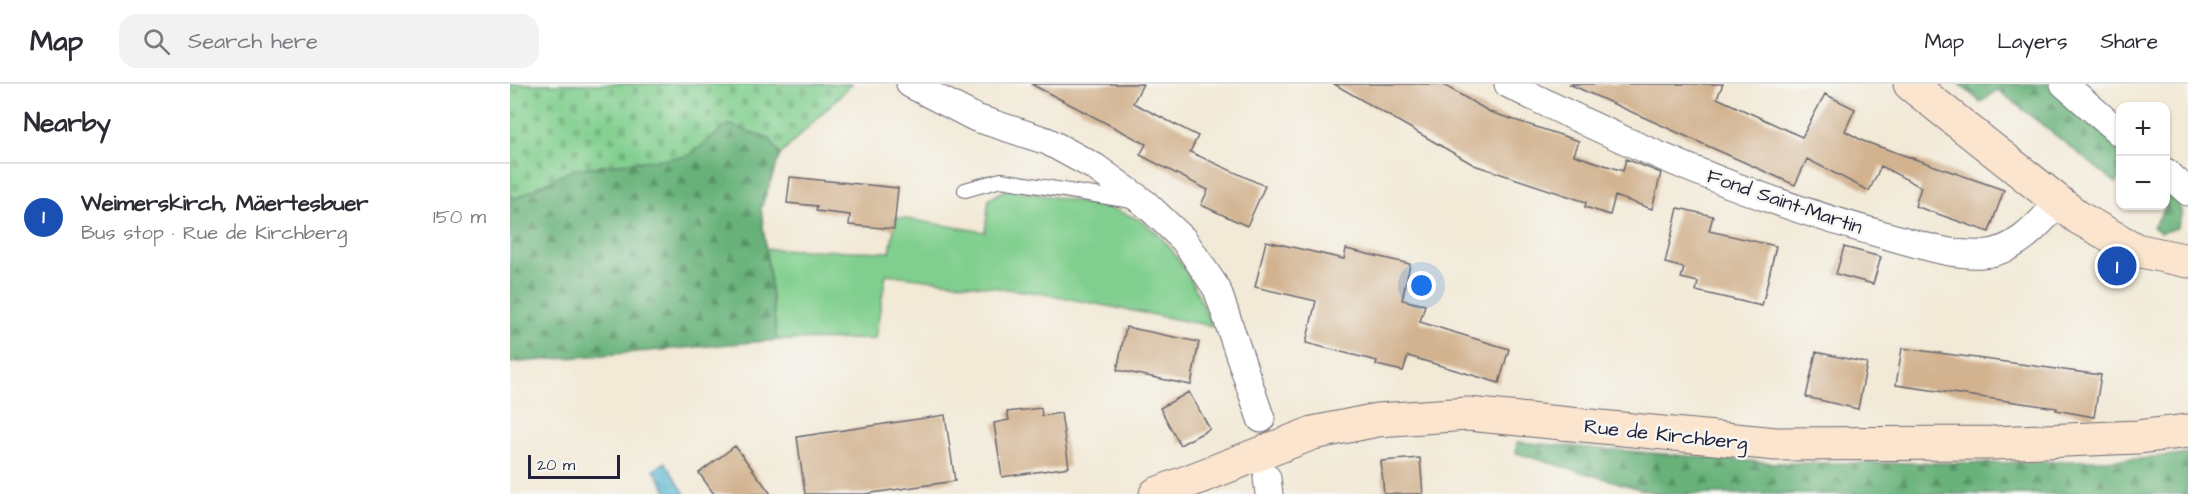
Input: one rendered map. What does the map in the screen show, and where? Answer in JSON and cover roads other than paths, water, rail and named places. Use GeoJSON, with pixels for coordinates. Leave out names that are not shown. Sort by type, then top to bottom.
{"type":"FeatureCollection","features":[{"type":"Feature","properties":{"kind":"main road"},"geometry":{"type":"LineString","coordinates":[[1910,84],[2079,218],[2136,250],[2150,255],[2188,261]]}},
{"type":"Feature","properties":{"kind":"main road","name":"Rue de Kirchberg"},"geometry":{"type":"LineString","coordinates":[[1156,494],[1190,488],[1313,433],[1377,420],[1468,414],[1776,444],[1992,443],[2139,437],[2188,430]]}},
{"type":"Feature","properties":{"kind":"street"},"geometry":{"type":"LineString","coordinates":[[910,84],[976,118],[1047,141],[1095,166],[1146,204],[1184,240],[1217,289],[1261,419]]}},
{"type":"Feature","properties":{"kind":"street","name":"Fond Saint-Martin"},"geometry":{"type":"LineString","coordinates":[[1508,84],[1566,114],[1697,171],[1820,218],[1945,251],[1983,254],[2020,242],[2059,202]]}},
{"type":"Feature","properties":{"kind":"street"},"geometry":{"type":"LineString","coordinates":[[2064,84],[2116,129]]}},
{"type":"Feature","properties":{"kind":"street"},"geometry":{"type":"LineString","coordinates":[[2170,176],[2188,192]]}},
{"type":"Feature","properties":{"kind":"lane"},"geometry":{"type":"LineString","coordinates":[[965,190],[1001,180],[1146,204]]}},
{"type":"Feature","properties":{"kind":"water"},"geometry":{"type":"Polygon","coordinates":[[[665,462],[685,494],[669,494],[654,470],[665,462]]]}},
{"type":"Feature","properties":{"kind":"place","name":"Weimerskirch, Mäertesbuer"},"geometry":{"type":"Point","coordinates":[2117,266]}}]}
